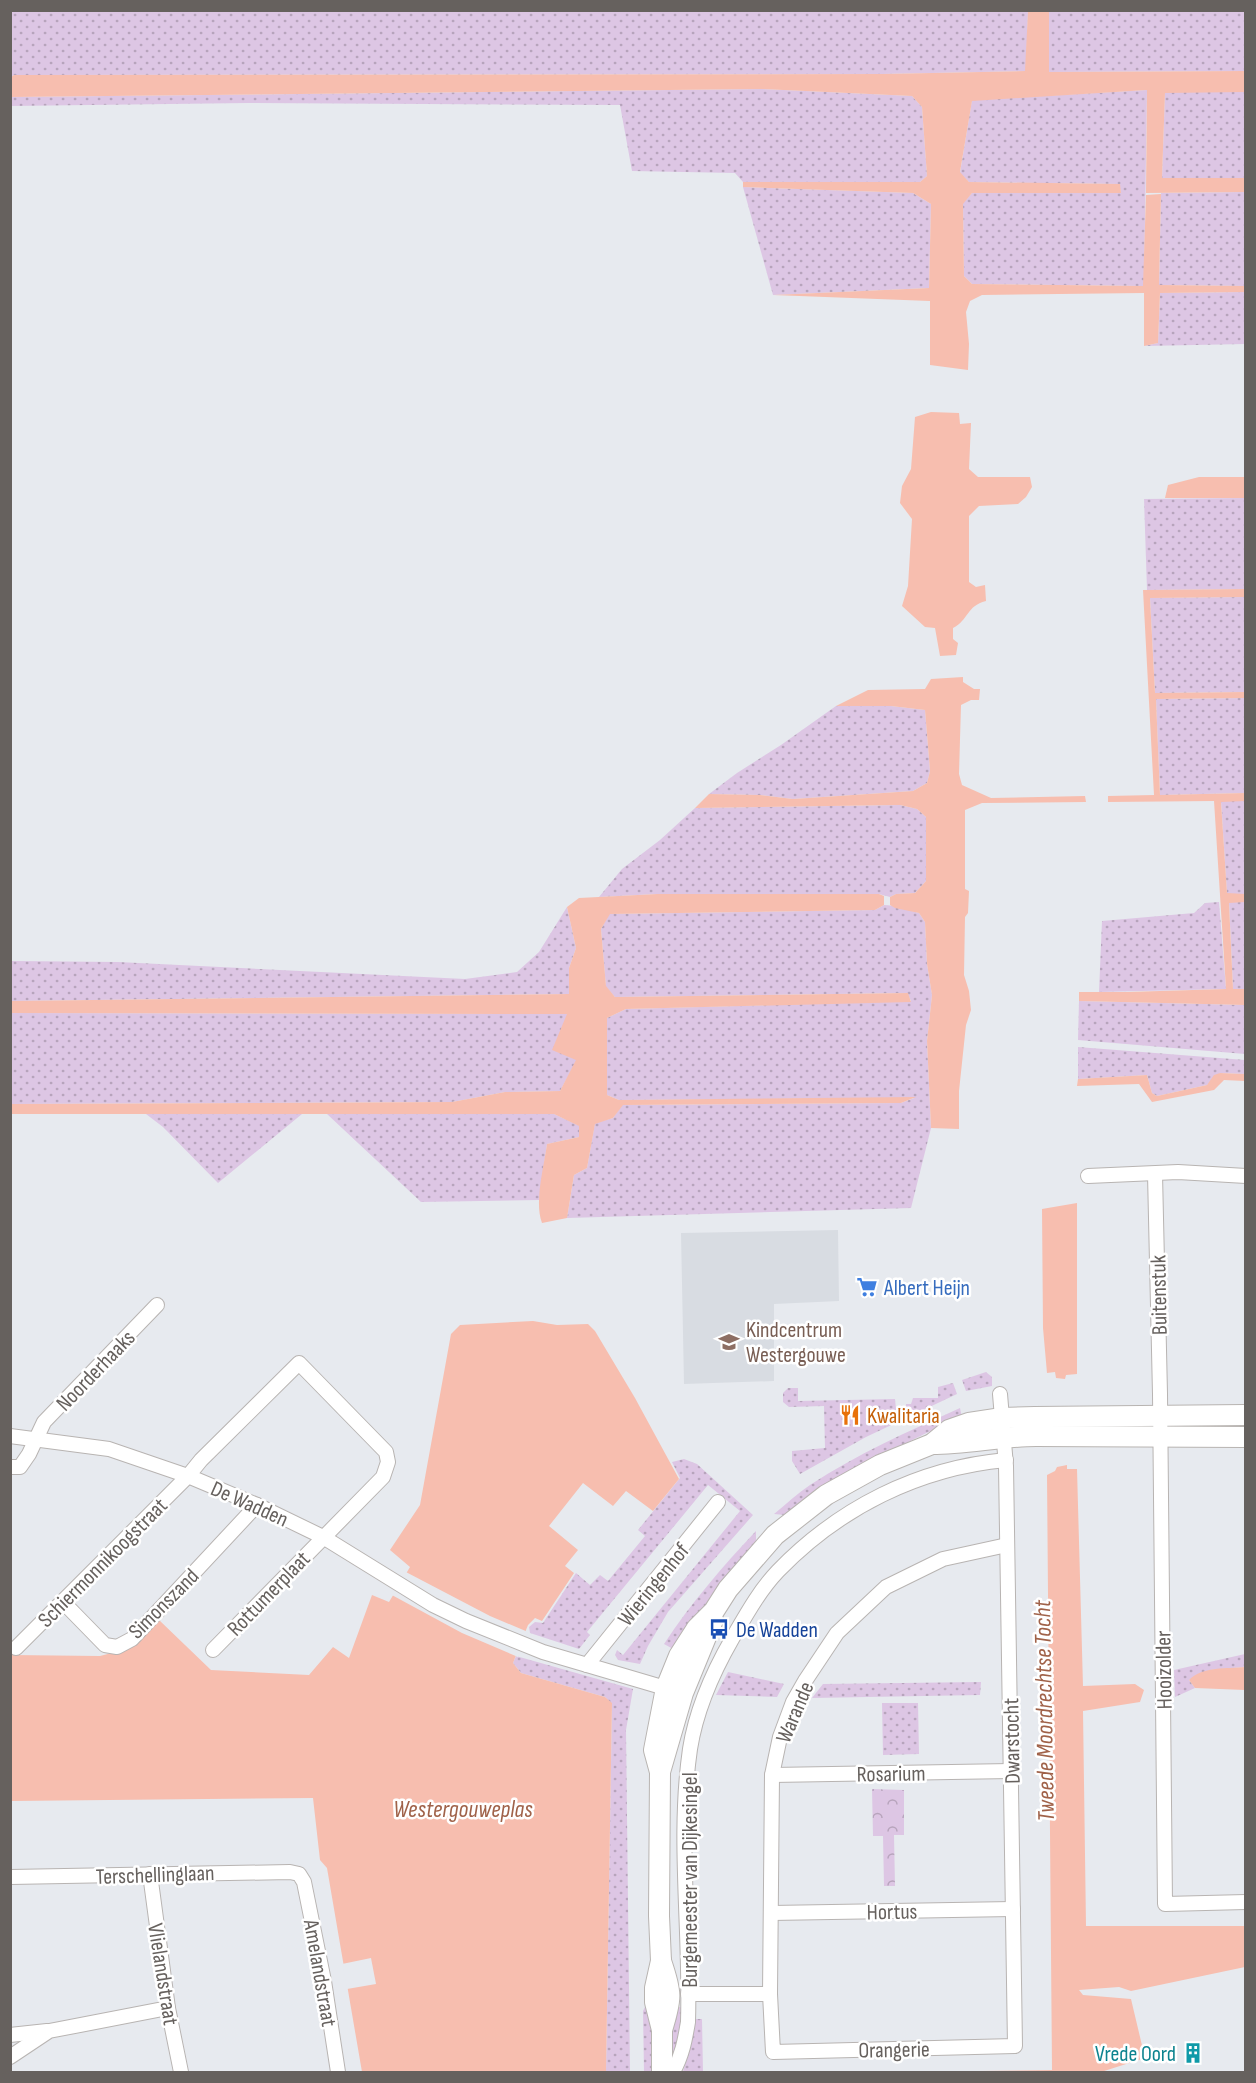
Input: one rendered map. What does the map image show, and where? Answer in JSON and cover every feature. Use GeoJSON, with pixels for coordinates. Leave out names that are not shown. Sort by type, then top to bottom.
{"type":"FeatureCollection","features":[{"type":"Feature","properties":{"kind":"street"},"geometry":{"type":"LineString","coordinates":[[1088,1176],[1178,1172],[1245,1176]]}},
{"type":"Feature","properties":{"kind":"street","name":"Buitenstuk"},"geometry":{"type":"LineString","coordinates":[[1155,1174],[1160,1437]]}},
{"type":"Feature","properties":{"kind":"street","name":"Noorderhaaks"},"geometry":{"type":"LineString","coordinates":[[37,1438],[44,1422],[158,1305]]}},
{"type":"Feature","properties":{"kind":"street","name":"Schiermonnikoogstraat"},"geometry":{"type":"LineString","coordinates":[[16,1648],[299,1363]]}},
{"type":"Feature","properties":{"kind":"street","name":"Rottumerplaat"},"geometry":{"type":"LineString","coordinates":[[213,1650],[383,1477],[388,1462],[386,1452],[299,1363]]}},
{"type":"Feature","properties":{"kind":"street"},"geometry":{"type":"LineString","coordinates":[[1000,1394],[1003,1427]]}},
{"type":"Feature","properties":{"kind":"street","name":"Burgemeester van Dijkesingel"},"geometry":{"type":"LineString","coordinates":[[662,2073],[662,2030],[655,2002],[655,1988],[661,1961],[658,1916],[660,1772],[668,1749],[675,1691],[694,1663],[712,1626],[714,1611],[728,1589],[775,1534],[826,1495],[880,1465],[932,1444],[950,1444],[1003,1427],[1160,1417],[1245,1415]]}},
{"type":"Feature","properties":{"kind":"street","name":"Burgemeester van Dijkesingel"},"geometry":{"type":"LineString","coordinates":[[1003,1427],[1160,1437],[1245,1437]]}},
{"type":"Feature","properties":{"kind":"street","name":"Dwarstocht"},"geometry":{"type":"LineString","coordinates":[[1003,1427],[1006,1460],[1015,2046]]}},
{"type":"Feature","properties":{"kind":"street","name":"De Wadden"},"geometry":{"type":"LineString","coordinates":[[10,1436],[109,1449],[188,1476],[258,1505],[323,1537],[396,1583],[465,1621],[524,1645],[675,1691]]}},
{"type":"Feature","properties":{"kind":"street","name":"Hooizolder"},"geometry":{"type":"LineString","coordinates":[[1160,1437],[1165,1904],[1245,1902]]}},
{"type":"Feature","properties":{"kind":"street"},"geometry":{"type":"LineString","coordinates":[[10,1467],[20,1467],[37,1438]]}},
{"type":"Feature","properties":{"kind":"street","name":"Burgemeester van Dijkesingel"},"geometry":{"type":"LineString","coordinates":[[673,2073],[686,2037],[688,1994],[685,1808],[691,1747],[702,1706],[718,1665],[756,1598],[778,1571],[836,1522],[858,1508],[916,1479],[976,1463],[1006,1460]]}},
{"type":"Feature","properties":{"kind":"street","name":"Wieringenhof"},"geometry":{"type":"LineString","coordinates":[[587,1665],[718,1502]]}},
{"type":"Feature","properties":{"kind":"street","name":"Simonszand"},"geometry":{"type":"LineString","coordinates":[[63,1602],[105,1645],[117,1647],[132,1639],[258,1505]]}},
{"type":"Feature","properties":{"kind":"street","name":"Warande"},"geometry":{"type":"LineString","coordinates":[[773,2052],[770,1994],[772,1775],[780,1737],[793,1702],[837,1633],[886,1587],[943,1559],[1007,1545]]}},
{"type":"Feature","properties":{"kind":"street","name":"Rosarium"},"geometry":{"type":"LineString","coordinates":[[772,1775],[1011,1771]]}},
{"type":"Feature","properties":{"kind":"street","name":"Terschellinglaan"},"geometry":{"type":"LineString","coordinates":[[10,1877],[229,1872],[299,1874]]}},
{"type":"Feature","properties":{"kind":"street","name":"Vlielandstraat"},"geometry":{"type":"LineString","coordinates":[[150,1874],[168,2008],[182,2073]]}},
{"type":"Feature","properties":{"kind":"street","name":"Amelandstraat"},"geometry":{"type":"LineString","coordinates":[[299,1874],[304,1882],[338,2073]]}},
{"type":"Feature","properties":{"kind":"street","name":"Hortus"},"geometry":{"type":"LineString","coordinates":[[771,1913],[1013,1909]]}},
{"type":"Feature","properties":{"kind":"street"},"geometry":{"type":"LineString","coordinates":[[688,1994],[770,1994]]}},
{"type":"Feature","properties":{"kind":"street"},"geometry":{"type":"LineString","coordinates":[[10,2035],[49,2031],[168,2008]]}},
{"type":"Feature","properties":{"kind":"street"},"geometry":{"type":"LineString","coordinates":[[10,2057],[49,2031]]}},
{"type":"Feature","properties":{"kind":"street","name":"Orangerie"},"geometry":{"type":"LineString","coordinates":[[773,2052],[1015,2046]]}},
{"type":"Feature","properties":{"kind":"shaded area","name":"Kindcentrum Westergouwe"},"geometry":{"type":"Polygon","coordinates":[[[838,1230],[839,1301],[774,1304],[774,1381],[684,1384],[681,1233],[838,1230]]]}},
{"type":"Feature","properties":{"kind":"green space"},"geometry":{"type":"Polygon","coordinates":[[[11,11],[1028,11],[1026,71],[882,74],[14,75],[11,77],[11,11]]]}},
{"type":"Feature","properties":{"kind":"green space"},"geometry":{"type":"Polygon","coordinates":[[[1049,11],[1245,11],[1245,71],[1049,72],[1049,11]]]}},
{"type":"Feature","properties":{"kind":"green space"},"geometry":{"type":"Polygon","coordinates":[[[762,89],[912,96],[922,107],[927,176],[920,182],[743,182],[735,173],[632,171],[620,105],[248,103],[11,106],[10,97],[762,89]]]}},
{"type":"Feature","properties":{"kind":"green space"},"geometry":{"type":"Polygon","coordinates":[[[1147,90],[1144,286],[972,284],[964,276],[963,203],[972,193],[1121,193],[1119,184],[969,182],[960,173],[972,100],[1147,90]]]}},
{"type":"Feature","properties":{"kind":"green space"},"geometry":{"type":"Polygon","coordinates":[[[1165,92],[1245,92],[1245,178],[1162,178],[1165,92]]]}},
{"type":"Feature","properties":{"kind":"green space"},"geometry":{"type":"Polygon","coordinates":[[[743,187],[913,193],[931,204],[929,288],[773,295],[743,187]]]}},
{"type":"Feature","properties":{"kind":"green space"},"geometry":{"type":"Polygon","coordinates":[[[1245,192],[1245,286],[1159,285],[1161,193],[1245,192]]]}},
{"type":"Feature","properties":{"kind":"green space"},"geometry":{"type":"Polygon","coordinates":[[[1245,292],[1245,344],[1144,346],[1158,343],[1160,293],[1245,292]]]}},
{"type":"Feature","properties":{"kind":"green space"},"geometry":{"type":"Polygon","coordinates":[[[1245,498],[1245,589],[1147,590],[1144,499],[1245,498]]]}},
{"type":"Feature","properties":{"kind":"green space"},"geometry":{"type":"Polygon","coordinates":[[[1245,597],[1245,692],[1155,693],[1150,598],[1245,597]]]}},
{"type":"Feature","properties":{"kind":"green space"},"geometry":{"type":"Polygon","coordinates":[[[1245,698],[1245,793],[1160,795],[1156,699],[1245,698]]]}},
{"type":"Feature","properties":{"kind":"green space"},"geometry":{"type":"Polygon","coordinates":[[[836,706],[891,706],[925,710],[930,771],[927,783],[913,791],[793,799],[760,795],[709,794],[737,773],[836,706]]]}},
{"type":"Feature","properties":{"kind":"green space"},"geometry":{"type":"Polygon","coordinates":[[[1221,801],[1245,801],[1245,894],[1227,894],[1221,801]]]}},
{"type":"Feature","properties":{"kind":"green space"},"geometry":{"type":"Polygon","coordinates":[[[900,805],[917,809],[926,817],[926,881],[915,893],[896,894],[890,897],[879,894],[657,894],[599,897],[622,869],[660,840],[695,808],[900,805]]]}},
{"type":"Feature","properties":{"kind":"green space"},"geometry":{"type":"Polygon","coordinates":[[[1219,902],[1226,989],[1099,992],[1102,921],[1194,913],[1205,903],[1219,902]]]}},
{"type":"Feature","properties":{"kind":"green space"},"geometry":{"type":"Polygon","coordinates":[[[1229,902],[1245,902],[1245,989],[1233,989],[1229,902]]]}},
{"type":"Feature","properties":{"kind":"green space"},"geometry":{"type":"Polygon","coordinates":[[[884,905],[919,913],[925,922],[927,964],[932,995],[927,1041],[931,1128],[911,1208],[567,1218],[574,1175],[587,1168],[595,1123],[613,1118],[622,1105],[901,1103],[914,1098],[619,1100],[607,1095],[607,1018],[626,1009],[911,1001],[907,993],[615,997],[606,987],[601,929],[609,914],[875,910],[884,905]]]}},
{"type":"Feature","properties":{"kind":"green space"},"geometry":{"type":"Polygon","coordinates":[[[567,907],[576,948],[569,968],[570,994],[11,1001],[11,961],[118,962],[465,979],[517,972],[539,952],[567,907]]]}},
{"type":"Feature","properties":{"kind":"green space"},"geometry":{"type":"Polygon","coordinates":[[[1079,1001],[1245,1005],[1245,1054],[1078,1040],[1079,1001]]]}},
{"type":"Feature","properties":{"kind":"green space"},"geometry":{"type":"Polygon","coordinates":[[[10,1013],[568,1014],[577,1060],[560,1091],[505,1092],[452,1102],[11,1104],[10,1013]]]}},
{"type":"Feature","properties":{"kind":"green space"},"geometry":{"type":"Polygon","coordinates":[[[1078,1047],[1245,1060],[1245,1074],[1220,1073],[1207,1085],[1157,1096],[1152,1093],[1147,1075],[1078,1079],[1078,1047]]]}},
{"type":"Feature","properties":{"kind":"green space"},"geometry":{"type":"Polygon","coordinates":[[[146,1114],[302,1114],[218,1183],[163,1127],[146,1114]]]}},
{"type":"Feature","properties":{"kind":"green space"},"geometry":{"type":"Polygon","coordinates":[[[327,1114],[554,1114],[580,1126],[579,1137],[547,1144],[539,1200],[421,1202],[327,1114]]]}},
{"type":"Feature","properties":{"kind":"green space"},"geometry":{"type":"Polygon","coordinates":[[[986,1372],[992,1377],[992,1386],[966,1391],[962,1380],[986,1372]]]}},
{"type":"Feature","properties":{"kind":"green space"},"geometry":{"type":"Polygon","coordinates":[[[953,1383],[957,1394],[866,1437],[800,1474],[792,1461],[792,1451],[825,1448],[824,1406],[789,1407],[783,1402],[783,1393],[788,1388],[798,1388],[798,1401],[895,1399],[896,1409],[906,1408],[906,1404],[911,1404],[913,1398],[938,1398],[938,1387],[953,1383]]]}},
{"type":"Feature","properties":{"kind":"green space"},"geometry":{"type":"Polygon","coordinates":[[[960,1408],[962,1418],[894,1450],[785,1515],[774,1514],[806,1488],[846,1463],[960,1408]]]}},
{"type":"Feature","properties":{"kind":"green space"},"geometry":{"type":"Polygon","coordinates":[[[684,1459],[697,1464],[753,1515],[668,1612],[640,1664],[618,1660],[615,1655],[617,1650],[623,1655],[740,1511],[708,1485],[587,1632],[590,1635],[579,1649],[530,1633],[529,1627],[535,1622],[543,1623],[576,1573],[590,1585],[600,1575],[608,1581],[645,1536],[638,1530],[680,1478],[672,1462],[684,1459]]]}},
{"type":"Feature","properties":{"kind":"green space"},"geometry":{"type":"Polygon","coordinates":[[[756,1531],[756,1540],[752,1548],[675,1650],[664,1644],[707,1586],[756,1531]]]}},
{"type":"Feature","properties":{"kind":"green space"},"geometry":{"type":"Polygon","coordinates":[[[1245,1654],[1245,1667],[1210,1670],[1189,1680],[1195,1688],[1175,1697],[1174,1670],[1245,1654]]]}},
{"type":"Feature","properties":{"kind":"green space"},"geometry":{"type":"Polygon","coordinates":[[[516,1656],[633,1689],[626,1730],[630,2072],[606,2072],[612,1704],[605,1697],[521,1673],[513,1663],[516,1656]]]}},
{"type":"Feature","properties":{"kind":"green space"},"geometry":{"type":"Polygon","coordinates":[[[728,1672],[784,1684],[777,1697],[716,1695],[728,1672]]]}},
{"type":"Feature","properties":{"kind":"green space"},"geometry":{"type":"Polygon","coordinates":[[[981,1682],[980,1695],[812,1698],[823,1684],[981,1682]]]}},
{"type":"Feature","properties":{"kind":"green space"},"geometry":{"type":"Polygon","coordinates":[[[882,1703],[918,1703],[919,1754],[883,1755],[882,1703]]]}},
{"type":"Feature","properties":{"kind":"green space"},"geometry":{"type":"Polygon","coordinates":[[[872,1789],[904,1790],[904,1835],[894,1835],[895,1886],[884,1886],[883,1836],[873,1836],[872,1789]]]}},
{"type":"Feature","properties":{"kind":"green space"},"geometry":{"type":"Polygon","coordinates":[[[646,2005],[650,2005],[653,2072],[644,2072],[643,2011],[646,2005]]]}},
{"type":"Feature","properties":{"kind":"green space"},"geometry":{"type":"Polygon","coordinates":[[[675,2005],[682,2008],[682,2027],[675,2060],[671,2061],[675,2005]]]}},
{"type":"Feature","properties":{"kind":"green space"},"geometry":{"type":"Polygon","coordinates":[[[693,2019],[702,2019],[703,2072],[683,2072],[691,2042],[693,2019]]]}},
{"type":"Feature","properties":{"kind":"water"},"geometry":{"type":"Polygon","coordinates":[[[1028,11],[1049,11],[1049,72],[1245,71],[1245,92],[1165,93],[1162,178],[1245,178],[1245,192],[1146,193],[1147,90],[972,101],[960,172],[969,182],[1120,184],[1121,193],[972,193],[963,204],[964,276],[972,284],[1143,286],[1146,195],[1161,194],[1159,285],[1245,286],[1246,292],[1160,293],[1158,343],[1144,346],[1144,293],[982,295],[970,301],[966,312],[969,344],[968,370],[930,365],[930,301],[773,295],[929,288],[931,204],[913,193],[743,187],[743,182],[920,182],[927,176],[922,107],[912,96],[762,89],[11,97],[11,77],[14,75],[882,74],[1025,71],[1028,11]]]}},
{"type":"Feature","properties":{"kind":"water"},"geometry":{"type":"Polygon","coordinates":[[[931,412],[959,413],[960,424],[971,423],[969,469],[978,477],[1030,477],[1032,487],[1018,504],[979,506],[969,516],[969,582],[976,587],[985,585],[986,601],[975,606],[953,628],[953,639],[958,643],[956,655],[940,656],[935,628],[925,627],[902,606],[908,586],[912,519],[900,503],[902,486],[911,469],[915,417],[931,412]]]}},
{"type":"Feature","properties":{"kind":"water"},"geometry":{"type":"Polygon","coordinates":[[[1199,477],[1245,477],[1245,498],[1165,498],[1168,485],[1199,477]]]}},
{"type":"Feature","properties":{"kind":"water"},"geometry":{"type":"Polygon","coordinates":[[[1245,589],[1245,597],[1150,598],[1155,693],[1245,692],[1245,698],[1156,699],[1160,795],[1245,793],[1245,801],[1221,802],[1227,893],[1245,894],[1245,902],[1229,903],[1233,989],[1245,989],[1245,1005],[1079,1001],[1079,992],[1226,989],[1214,801],[1108,802],[1108,796],[1154,795],[1143,590],[1245,589]]]}},
{"type":"Feature","properties":{"kind":"water"},"geometry":{"type":"Polygon","coordinates":[[[963,677],[963,682],[974,689],[980,689],[979,700],[971,700],[961,705],[959,774],[962,785],[991,798],[1085,796],[1086,802],[982,803],[965,810],[965,889],[969,891],[968,913],[965,917],[964,975],[971,1010],[966,1025],[959,1091],[959,1129],[931,1128],[927,1041],[932,995],[927,964],[925,922],[919,913],[890,905],[890,897],[896,894],[915,893],[926,881],[926,817],[917,809],[900,805],[695,808],[709,794],[760,795],[793,799],[913,791],[927,783],[930,771],[925,710],[891,706],[836,706],[868,690],[925,689],[931,679],[963,677]]]}},
{"type":"Feature","properties":{"kind":"water"},"geometry":{"type":"Polygon","coordinates":[[[657,894],[879,894],[884,896],[884,905],[875,910],[610,914],[601,929],[606,986],[615,997],[908,993],[911,1002],[626,1009],[607,1018],[607,1095],[619,1100],[916,1097],[901,1103],[623,1105],[613,1118],[595,1124],[587,1168],[574,1175],[567,1218],[542,1223],[539,1195],[547,1144],[579,1137],[579,1126],[554,1114],[11,1114],[11,1104],[452,1102],[505,1092],[560,1091],[576,1060],[552,1050],[567,1014],[11,1013],[11,1001],[569,994],[569,968],[576,948],[567,907],[579,898],[657,894]]]}},
{"type":"Feature","properties":{"kind":"water"},"geometry":{"type":"Polygon","coordinates":[[[1220,1073],[1245,1074],[1245,1081],[1224,1080],[1214,1090],[1152,1102],[1139,1084],[1077,1086],[1078,1079],[1147,1075],[1152,1093],[1157,1096],[1207,1085],[1214,1075],[1220,1073]]]}},
{"type":"Feature","properties":{"kind":"water"},"geometry":{"type":"Polygon","coordinates":[[[1077,1203],[1077,1374],[1066,1375],[1065,1379],[1056,1378],[1055,1372],[1047,1373],[1043,1328],[1042,1209],[1077,1203]]]}},
{"type":"Feature","properties":{"kind":"water","name":"Westergouweplas"},"geometry":{"type":"Polygon","coordinates":[[[533,1321],[557,1325],[588,1324],[595,1331],[679,1479],[653,1511],[626,1491],[613,1506],[583,1483],[549,1526],[578,1550],[565,1566],[574,1573],[542,1621],[535,1618],[528,1625],[513,1663],[521,1673],[605,1697],[612,1703],[606,2072],[362,2072],[327,1868],[320,1860],[313,1798],[11,1801],[10,1655],[100,1656],[131,1648],[159,1620],[211,1670],[309,1675],[333,1647],[349,1658],[372,1595],[389,1602],[410,1567],[390,1550],[420,1505],[451,1334],[460,1325],[533,1321]]]}},
{"type":"Feature","properties":{"kind":"water"},"geometry":{"type":"Polygon","coordinates":[[[1067,1465],[1067,1469],[1077,1469],[1083,1686],[1135,1684],[1144,1690],[1140,1702],[1083,1711],[1086,1926],[1245,1926],[1245,1967],[1131,1991],[1119,1987],[1079,1990],[1083,1995],[1131,1999],[1145,2058],[1101,2072],[899,2072],[1052,2070],[1047,1475],[1055,1471],[1057,1467],[1067,1465]]]}},
{"type":"Feature","properties":{"kind":"water"},"geometry":{"type":"Polygon","coordinates":[[[1245,1667],[1245,1690],[1195,1688],[1189,1680],[1208,1670],[1245,1667]]]}},
{"type":"Feature","properties":{"kind":"pier"},"geometry":{"type":"Polygon","coordinates":[[[404,1571],[490,1616],[528,1632],[518,1657],[462,1633],[390,1594],[404,1571]]]}},
{"type":"Feature","properties":{"kind":"pier"},"geometry":{"type":"Polygon","coordinates":[[[371,1958],[376,1984],[347,1989],[342,1964],[371,1958]]]}},
{"type":"Feature","properties":{"kind":"place","name":"Albert Heijn"},"geometry":{"type":"Point","coordinates":[867,1287]}},
{"type":"Feature","properties":{"kind":"place","name":"Kindcentrum Westergouwe"},"geometry":{"type":"Point","coordinates":[729,1342]}},
{"type":"Feature","properties":{"kind":"place","name":"Kwalitaria"},"geometry":{"type":"Point","coordinates":[850,1415]}},
{"type":"Feature","properties":{"kind":"place","name":"De Wadden"},"geometry":{"type":"Point","coordinates":[719,1629]}},
{"type":"Feature","properties":{"kind":"place","name":"Vrede Oord"},"geometry":{"type":"Point","coordinates":[1193,2053]}},
{"type":"Feature","properties":{"kind":"water label","name":"Tweede Moordrechtse Tocht"},"geometry":{"type":"Point","coordinates":[1044,1711]}}]}
